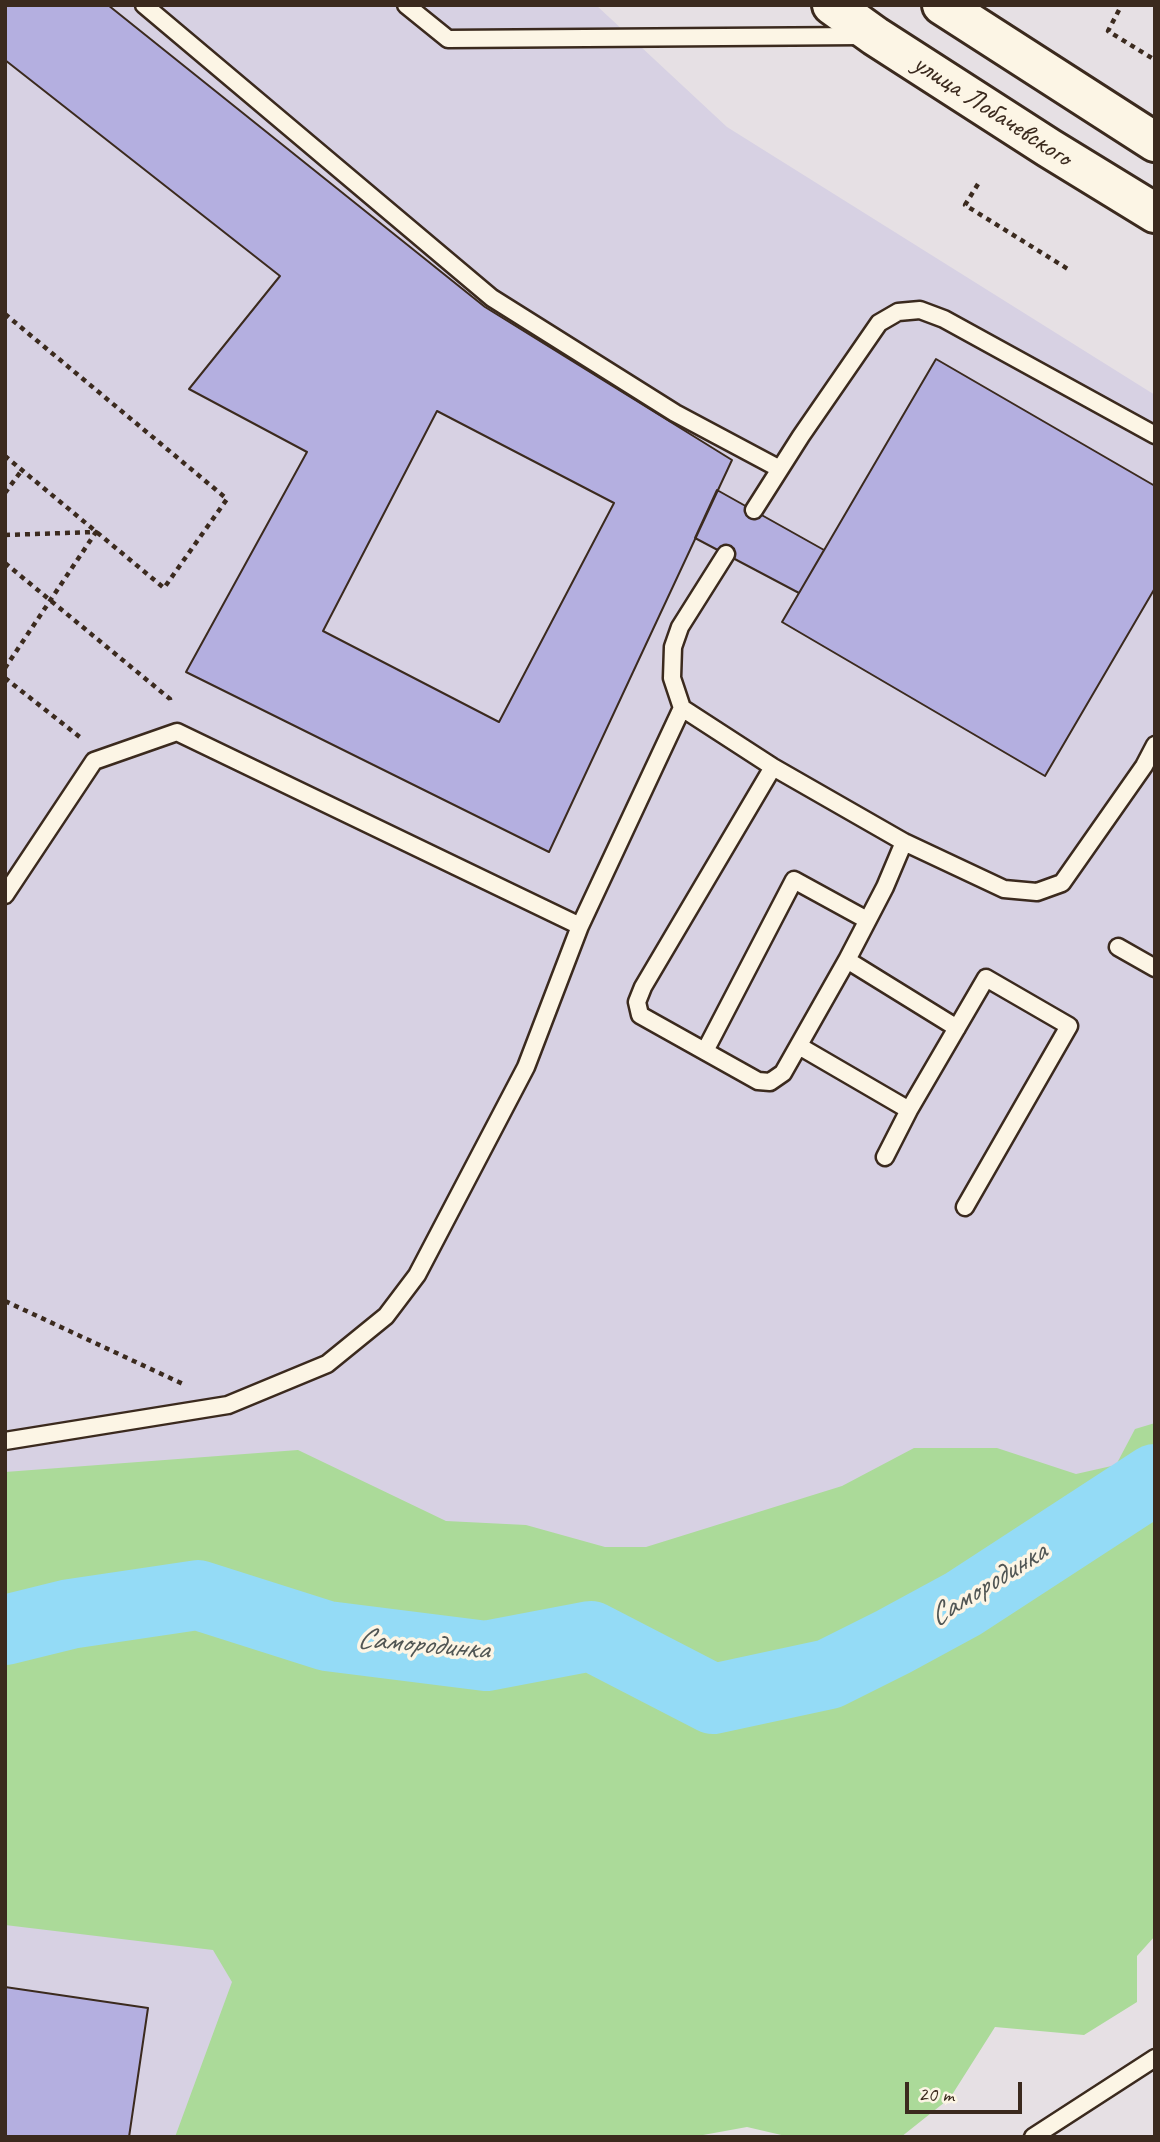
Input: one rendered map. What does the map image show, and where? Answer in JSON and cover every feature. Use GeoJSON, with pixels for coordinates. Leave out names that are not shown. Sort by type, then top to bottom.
{"type":"FeatureCollection","features":[{"type":"Feature","properties":{"kind":"main road","name":"улица Лобачевского"},"geometry":{"type":"LineString","coordinates":[[832,5],[875,36],[1155,213]]}},
{"type":"Feature","properties":{"kind":"main road"},"geometry":{"type":"LineString","coordinates":[[942,5],[1155,142]]}},
{"type":"Feature","properties":{"kind":"lane"},"geometry":{"type":"LineString","coordinates":[[144,5],[492,298],[674,413],[780,469]]}},
{"type":"Feature","properties":{"kind":"lane"},"geometry":{"type":"LineString","coordinates":[[406,5],[448,39],[875,36]]}},
{"type":"Feature","properties":{"kind":"lane"},"geometry":{"type":"LineString","coordinates":[[754,510],[879,323],[898,312],[920,310],[944,318],[1155,435]]}},
{"type":"Feature","properties":{"kind":"lane"},"geometry":{"type":"LineString","coordinates":[[726,554],[680,627],[673,648],[672,678],[682,708],[773,767],[904,842],[1004,889],[1037,892],[1062,883],[1149,769],[1155,745]]}},
{"type":"Feature","properties":{"kind":"lane"},"geometry":{"type":"LineString","coordinates":[[5,1441],[228,1405],[327,1364],[386,1316],[417,1275],[526,1067],[580,926],[682,708]]}},
{"type":"Feature","properties":{"kind":"lane"},"geometry":{"type":"LineString","coordinates":[[5,895],[94,761],[177,732],[580,926]]}},
{"type":"Feature","properties":{"kind":"lane"},"geometry":{"type":"LineString","coordinates":[[773,767],[643,988],[637,1002],[640,1015],[758,1081],[770,1082],[783,1073],[799,1046],[885,887],[904,842]]}},
{"type":"Feature","properties":{"kind":"lane"},"geometry":{"type":"LineString","coordinates":[[705,1051],[794,880],[867,920]]}},
{"type":"Feature","properties":{"kind":"lane"},"geometry":{"type":"LineString","coordinates":[[1118,947],[1155,968]]}},
{"type":"Feature","properties":{"kind":"lane"},"geometry":{"type":"LineString","coordinates":[[847,960],[957,1028]]}},
{"type":"Feature","properties":{"kind":"lane"},"geometry":{"type":"LineString","coordinates":[[885,1157],[909,1110],[986,978],[1069,1026],[965,1207]]}},
{"type":"Feature","properties":{"kind":"lane"},"geometry":{"type":"LineString","coordinates":[[799,1046],[909,1110]]}},
{"type":"Feature","properties":{"kind":"lane"},"geometry":{"type":"LineString","coordinates":[[1033,2137],[1155,2058]]}},
{"type":"Feature","properties":{"kind":"path"},"geometry":{"type":"LineString","coordinates":[[1119,10],[1108,30],[1155,60]]}},
{"type":"Feature","properties":{"kind":"path"},"geometry":{"type":"LineString","coordinates":[[978,184],[965,205],[1071,271]]}},
{"type":"Feature","properties":{"kind":"path"},"geometry":{"type":"LineString","coordinates":[[5,314],[227,499],[164,588],[5,456]]}},
{"type":"Feature","properties":{"kind":"path"},"geometry":{"type":"LineString","coordinates":[[5,492],[22,470]]}},
{"type":"Feature","properties":{"kind":"path"},"geometry":{"type":"LineString","coordinates":[[5,535],[96,532]]}},
{"type":"Feature","properties":{"kind":"path"},"geometry":{"type":"LineString","coordinates":[[5,668],[96,532]]}},
{"type":"Feature","properties":{"kind":"path"},"geometry":{"type":"LineString","coordinates":[[5,563],[170,699],[177,732]]}},
{"type":"Feature","properties":{"kind":"path"},"geometry":{"type":"LineString","coordinates":[[5,677],[87,743],[94,761]]}},
{"type":"Feature","properties":{"kind":"path"},"geometry":{"type":"LineString","coordinates":[[5,1301],[228,1405]]}},
{"type":"Feature","properties":{"kind":"shaded area"},"geometry":{"type":"Polygon","coordinates":[[[5,5],[596,5],[727,127],[1155,395],[1155,1500],[315,2137],[5,2137],[5,5]]]}},
{"type":"Feature","properties":{"kind":"green space"},"geometry":{"type":"Polygon","coordinates":[[[1155,1423],[1155,1936],[1137,1956],[1137,2002],[1084,2035],[995,2027],[950,2098],[901,2137],[790,2137],[747,2127],[692,2137],[175,2137],[232,1982],[213,1950],[5,1925],[5,1472],[298,1450],[446,1521],[526,1525],[605,1547],[646,1547],[842,1486],[914,1448],[997,1448],[1076,1474],[1116,1465],[1135,1429],[1155,1423]]]}},
{"type":"Feature","properties":{"kind":"building"},"geometry":{"type":"Polygon","coordinates":[[[5,5],[108,5],[485,307],[732,460],[549,852],[186,672],[307,452],[189,389],[280,276],[5,60],[5,5]],[[437,411],[323,631],[499,722],[614,503],[437,411]]]}},
{"type":"Feature","properties":{"kind":"building"},"geometry":{"type":"Polygon","coordinates":[[[936,359],[1155,486],[1155,588],[1045,776],[782,622],[936,359]]]}},
{"type":"Feature","properties":{"kind":"building"},"geometry":{"type":"Polygon","coordinates":[[[717,490],[824,550],[799,593],[695,538],[717,490]]]}},
{"type":"Feature","properties":{"kind":"building"},"geometry":{"type":"Polygon","coordinates":[[[5,1987],[148,2008],[129,2137],[5,2137],[5,1987]]]}},
{"type":"Feature","properties":{"kind":"waterway","name":"Самородинка"},"geometry":{"type":"LineString","coordinates":[[5,1630],[70,1614],[198,1595],[327,1636],[486,1656],[591,1636],[713,1699],[829,1674],[963,1604],[1155,1479]]}}]}
